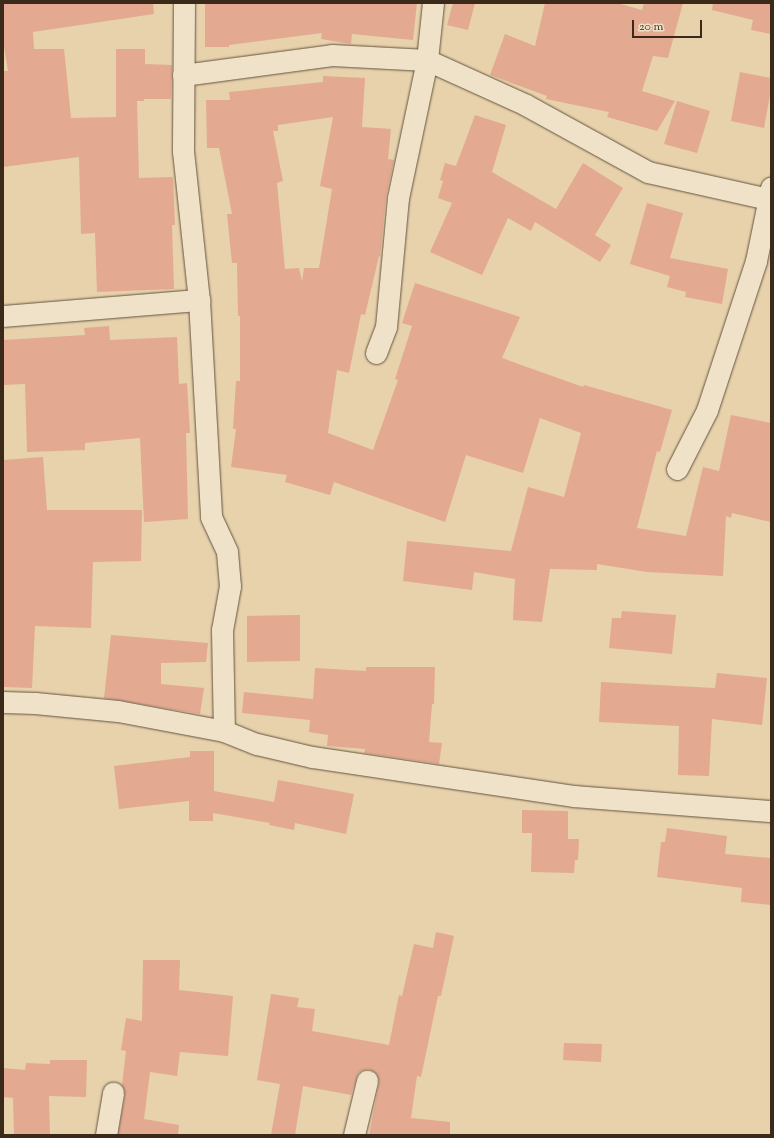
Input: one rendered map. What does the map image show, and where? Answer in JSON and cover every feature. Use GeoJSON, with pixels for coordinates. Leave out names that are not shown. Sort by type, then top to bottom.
{"type":"FeatureCollection","features":[{"type":"Feature","properties":{"kind":"street"},"geometry":{"type":"LineString","coordinates":[[184,3],[183,151],[199,300],[211,517],[227,552],[230,586],[222,630],[224,731]]}},
{"type":"Feature","properties":{"kind":"street"},"geometry":{"type":"LineString","coordinates":[[376,353],[386,327],[398,198],[427,60],[433,3]]}},
{"type":"Feature","properties":{"kind":"street"},"geometry":{"type":"LineString","coordinates":[[183,75],[332,55],[427,60],[526,105],[648,172],[770,194],[756,261],[706,410],[677,469]]}},
{"type":"Feature","properties":{"kind":"street"},"geometry":{"type":"LineString","coordinates":[[3,316],[199,300]]}},
{"type":"Feature","properties":{"kind":"street"},"geometry":{"type":"LineString","coordinates":[[3,702],[35,703],[118,711],[224,731],[257,744],[312,757],[566,795],[771,811]]}},
{"type":"Feature","properties":{"kind":"street"},"geometry":{"type":"LineString","coordinates":[[354,1135],[367,1081]]}},
{"type":"Feature","properties":{"kind":"street"},"geometry":{"type":"LineString","coordinates":[[106,1135],[113,1093]]}},
{"type":"Feature","properties":{"kind":"building"},"geometry":{"type":"Polygon","coordinates":[[[3,3],[153,3],[154,14],[33,32],[34,49],[64,49],[71,118],[116,117],[116,49],[145,49],[145,64],[172,65],[171,99],[144,99],[144,101],[137,101],[139,178],[173,177],[175,225],[172,225],[174,289],[97,292],[95,233],[81,234],[79,157],[3,167],[3,71],[8,71],[3,40],[3,3]]]}},
{"type":"Feature","properties":{"kind":"building"},"geometry":{"type":"Polygon","coordinates":[[[205,3],[417,3],[413,40],[352,34],[351,44],[321,39],[322,33],[229,45],[229,47],[205,47],[205,3]]]}},
{"type":"Feature","properties":{"kind":"building"},"geometry":{"type":"Polygon","coordinates":[[[453,3],[475,3],[468,30],[447,25],[453,3]]]}},
{"type":"Feature","properties":{"kind":"building"},"geometry":{"type":"Polygon","coordinates":[[[545,3],[617,3],[642,10],[644,3],[683,3],[668,58],[653,56],[642,91],[675,101],[657,131],[607,117],[609,112],[546,99],[547,96],[490,75],[505,34],[535,46],[545,3]]]}},
{"type":"Feature","properties":{"kind":"building"},"geometry":{"type":"Polygon","coordinates":[[[713,3],[771,3],[771,34],[751,30],[753,20],[712,10],[713,3]]]}},
{"type":"Feature","properties":{"kind":"building"},"geometry":{"type":"Polygon","coordinates":[[[740,72],[771,78],[771,90],[764,128],[731,121],[740,72]]]}},
{"type":"Feature","properties":{"kind":"building"},"geometry":{"type":"Polygon","coordinates":[[[323,76],[365,78],[362,127],[391,129],[388,159],[394,160],[386,197],[380,257],[379,256],[365,315],[361,314],[349,373],[337,370],[328,433],[373,450],[398,380],[395,379],[412,326],[402,323],[415,283],[520,317],[502,358],[583,387],[584,385],[672,410],[660,452],[657,451],[637,528],[686,536],[703,467],[719,471],[731,415],[771,423],[771,522],[732,513],[731,518],[726,516],[723,576],[647,572],[597,564],[597,570],[550,569],[542,622],[513,620],[515,579],[474,572],[472,590],[403,581],[407,541],[511,551],[528,487],[564,497],[581,433],[540,418],[523,473],[466,455],[445,522],[334,482],[330,495],[285,482],[287,475],[231,467],[236,429],[233,429],[236,381],[240,381],[240,316],[238,316],[237,263],[232,263],[227,214],[232,214],[219,148],[207,148],[206,100],[230,100],[229,92],[323,82],[323,76]],[[333,117],[278,125],[278,131],[273,131],[283,181],[277,183],[285,269],[299,268],[302,281],[304,268],[319,268],[332,189],[320,186],[333,117]]]}},
{"type":"Feature","properties":{"kind":"building"},"geometry":{"type":"Polygon","coordinates":[[[677,101],[710,111],[697,153],[664,144],[677,101]]]}},
{"type":"Feature","properties":{"kind":"building"},"geometry":{"type":"Polygon","coordinates":[[[475,115],[506,125],[492,172],[556,209],[583,163],[623,188],[595,235],[611,245],[600,262],[535,222],[531,231],[508,218],[482,275],[430,252],[452,203],[438,198],[443,181],[440,180],[445,163],[456,166],[475,115]]]}},
{"type":"Feature","properties":{"kind":"building"},"geometry":{"type":"Polygon","coordinates":[[[647,203],[683,213],[670,258],[728,269],[722,304],[685,297],[686,292],[667,287],[670,276],[630,264],[647,203]]]}},
{"type":"Feature","properties":{"kind":"building"},"geometry":{"type":"Polygon","coordinates":[[[109,326],[110,340],[177,337],[179,384],[187,383],[190,433],[186,433],[188,519],[144,522],[140,438],[85,443],[85,450],[27,452],[25,384],[3,385],[3,340],[85,335],[84,328],[109,326]]]}},
{"type":"Feature","properties":{"kind":"building"},"geometry":{"type":"Polygon","coordinates":[[[43,457],[47,510],[142,510],[141,561],[93,562],[91,628],[35,626],[32,688],[3,687],[3,460],[43,457]]]}},
{"type":"Feature","properties":{"kind":"building"},"geometry":{"type":"Polygon","coordinates":[[[622,611],[676,615],[672,654],[609,648],[612,618],[621,618],[622,611]]]}},
{"type":"Feature","properties":{"kind":"building"},"geometry":{"type":"Polygon","coordinates":[[[300,615],[300,661],[247,662],[247,616],[300,615]]]}},
{"type":"Feature","properties":{"kind":"building"},"geometry":{"type":"Polygon","coordinates":[[[111,635],[208,643],[206,662],[161,663],[161,684],[204,688],[200,714],[104,698],[111,635]]]}},
{"type":"Feature","properties":{"kind":"building"},"geometry":{"type":"Polygon","coordinates":[[[366,667],[435,667],[434,704],[432,704],[429,742],[442,743],[439,764],[364,753],[365,749],[327,746],[328,735],[309,732],[310,720],[242,713],[244,692],[313,699],[315,668],[366,671],[366,667]]]}},
{"type":"Feature","properties":{"kind":"building"},"geometry":{"type":"Polygon","coordinates":[[[717,673],[767,678],[762,725],[712,719],[709,776],[678,775],[679,726],[599,722],[601,682],[715,688],[717,673]]]}},
{"type":"Feature","properties":{"kind":"building"},"geometry":{"type":"Polygon","coordinates":[[[190,751],[214,751],[214,791],[274,802],[278,780],[354,794],[346,834],[295,823],[294,830],[269,825],[270,823],[213,813],[213,821],[189,821],[189,801],[119,809],[114,766],[190,757],[190,751]]]}},
{"type":"Feature","properties":{"kind":"building"},"geometry":{"type":"Polygon","coordinates":[[[522,810],[568,811],[568,839],[579,839],[578,860],[575,860],[574,873],[531,872],[532,833],[522,833],[522,810]]]}},
{"type":"Feature","properties":{"kind":"building"},"geometry":{"type":"Polygon","coordinates":[[[667,828],[727,836],[725,854],[771,858],[771,905],[741,902],[742,888],[657,877],[661,842],[665,842],[667,828]]]}},
{"type":"Feature","properties":{"kind":"building"},"geometry":{"type":"Polygon","coordinates":[[[436,932],[454,936],[441,996],[438,996],[421,1077],[417,1076],[411,1118],[450,1122],[450,1135],[369,1135],[379,1083],[376,1073],[369,1069],[358,1073],[351,1095],[303,1086],[295,1135],[271,1135],[280,1084],[257,1080],[271,994],[299,998],[297,1007],[315,1009],[312,1031],[389,1045],[399,995],[402,996],[414,944],[433,948],[436,932]]]}},
{"type":"Feature","properties":{"kind":"building"},"geometry":{"type":"Polygon","coordinates":[[[143,960],[180,960],[179,990],[233,996],[228,1056],[180,1052],[177,1076],[150,1072],[144,1119],[179,1125],[178,1135],[118,1135],[125,1095],[122,1085],[126,1051],[121,1050],[126,1018],[142,1021],[143,960]]]}},
{"type":"Feature","properties":{"kind":"building"},"geometry":{"type":"Polygon","coordinates":[[[564,1043],[602,1044],[601,1062],[563,1060],[564,1043]]]}},
{"type":"Feature","properties":{"kind":"building"},"geometry":{"type":"Polygon","coordinates":[[[50,1060],[87,1060],[86,1097],[49,1096],[50,1135],[14,1135],[13,1098],[3,1097],[3,1068],[25,1070],[26,1063],[50,1064],[50,1060]]]}}]}
